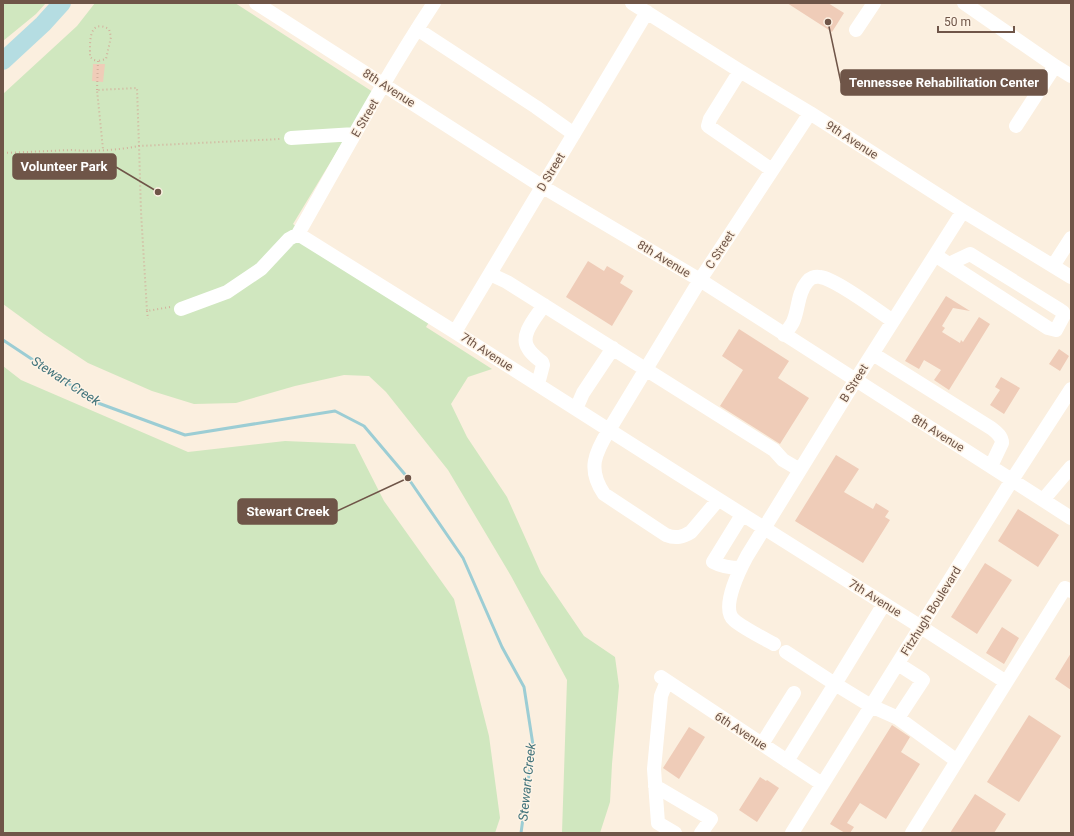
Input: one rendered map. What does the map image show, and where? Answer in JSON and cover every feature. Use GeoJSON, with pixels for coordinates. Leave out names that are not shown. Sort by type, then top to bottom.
{"type":"FeatureCollection","features":[{"type":"Feature","properties":{"kind":"street","name":"8th Avenue"},"geometry":{"type":"LineString","coordinates":[[256,3],[543,186],[700,280],[855,381],[1071,518]]}},
{"type":"Feature","properties":{"kind":"street","name":"E Street"},"geometry":{"type":"LineString","coordinates":[[298,234],[355,134],[434,3]]}},
{"type":"Feature","properties":{"kind":"street","name":"9th Avenue"},"geometry":{"type":"LineString","coordinates":[[632,3],[1071,277]]}},
{"type":"Feature","properties":{"kind":"street"},"geometry":{"type":"LineString","coordinates":[[856,30],[874,3]]}},
{"type":"Feature","properties":{"kind":"street"},"geometry":{"type":"LineString","coordinates":[[964,3],[1071,76]]}},
{"type":"Feature","properties":{"kind":"street","name":"D Street"},"geometry":{"type":"LineString","coordinates":[[455,332],[647,12]]}},
{"type":"Feature","properties":{"kind":"street"},"geometry":{"type":"LineString","coordinates":[[417,29],[536,107],[574,134]]}},
{"type":"Feature","properties":{"kind":"street"},"geometry":{"type":"LineString","coordinates":[[1016,126],[1055,66]]}},
{"type":"Feature","properties":{"kind":"street"},"geometry":{"type":"LineString","coordinates":[[740,71],[710,119],[708,126],[772,170]]}},
{"type":"Feature","properties":{"kind":"street","name":"C Street"},"geometry":{"type":"LineString","coordinates":[[718,500],[691,532],[686,535],[673,537],[666,535],[604,494],[594,471],[596,452],[700,280],[810,113]]}},
{"type":"Feature","properties":{"kind":"street"},"geometry":{"type":"LineString","coordinates":[[291,138],[355,134]]}},
{"type":"Feature","properties":{"kind":"street","name":"B Street"},"geometry":{"type":"LineString","coordinates":[[774,644],[732,619],[729,611],[729,603],[744,562],[855,381],[963,211]]}},
{"type":"Feature","properties":{"kind":"street"},"geometry":{"type":"LineString","coordinates":[[176,308],[227,292],[261,269],[289,239],[298,234]]}},
{"type":"Feature","properties":{"kind":"street","name":"7th Avenue"},"geometry":{"type":"LineString","coordinates":[[298,234],[576,408],[608,430],[1006,682]]}},
{"type":"Feature","properties":{"kind":"street"},"geometry":{"type":"LineString","coordinates":[[1053,266],[1069,244]]}},
{"type":"Feature","properties":{"kind":"street"},"geometry":{"type":"LineString","coordinates":[[935,255],[1048,328],[1056,330],[1064,316],[1060,310],[970,254],[949,264]]}},
{"type":"Feature","properties":{"kind":"street"},"geometry":{"type":"LineString","coordinates":[[490,274],[507,282],[768,446],[783,460],[800,470]]}},
{"type":"Feature","properties":{"kind":"street"},"geometry":{"type":"LineString","coordinates":[[784,335],[793,321],[798,299],[807,281],[812,277],[819,276],[827,278],[893,321]]}},
{"type":"Feature","properties":{"kind":"street"},"geometry":{"type":"LineString","coordinates":[[538,384],[543,365],[542,362],[527,348],[525,342],[526,333],[544,305]]}},
{"type":"Feature","properties":{"kind":"street"},"geometry":{"type":"LineString","coordinates":[[576,408],[579,399],[612,348]]}},
{"type":"Feature","properties":{"kind":"street"},"geometry":{"type":"LineString","coordinates":[[873,354],[991,428],[998,434],[1002,440],[1002,444],[991,466]]}},
{"type":"Feature","properties":{"kind":"street","name":"Fitzhugh Boulevard"},"geometry":{"type":"LineString","coordinates":[[798,831],[822,784],[1012,480],[1071,389]]}},
{"type":"Feature","properties":{"kind":"street"},"geometry":{"type":"LineString","coordinates":[[1043,500],[1071,468]]}},
{"type":"Feature","properties":{"kind":"street"},"geometry":{"type":"LineString","coordinates":[[742,515],[713,562],[720,566],[730,568],[744,562]]}},
{"type":"Feature","properties":{"kind":"street"},"geometry":{"type":"LineString","coordinates":[[912,833],[1065,588],[1071,591]]}},
{"type":"Feature","properties":{"kind":"street"},"geometry":{"type":"LineString","coordinates":[[787,761],[884,604]]}},
{"type":"Feature","properties":{"kind":"street"},"geometry":{"type":"LineString","coordinates":[[786,652],[871,706],[898,718],[957,761]]}},
{"type":"Feature","properties":{"kind":"street"},"geometry":{"type":"LineString","coordinates":[[898,664],[923,680],[898,718]]}},
{"type":"Feature","properties":{"kind":"street","name":"6th Avenue"},"geometry":{"type":"LineString","coordinates":[[655,786],[654,769],[664,679],[822,784]]}},
{"type":"Feature","properties":{"kind":"street"},"geometry":{"type":"LineString","coordinates":[[762,744],[794,693]]}},
{"type":"Feature","properties":{"kind":"street"},"geometry":{"type":"LineString","coordinates":[[655,786],[658,822],[675,833]]}},
{"type":"Feature","properties":{"kind":"street"},"geometry":{"type":"LineString","coordinates":[[655,786],[711,819],[701,833]]}},
{"type":"Feature","properties":{"kind":"path"},"geometry":{"type":"LineString","coordinates":[[97,26],[103,26],[109,29],[111,37],[107,57],[103,61],[98,61],[90,57],[91,34],[92,30],[97,26]]}},
{"type":"Feature","properties":{"kind":"path"},"geometry":{"type":"LineString","coordinates":[[98,61],[97,90],[103,149]]}},
{"type":"Feature","properties":{"kind":"path"},"geometry":{"type":"LineString","coordinates":[[97,90],[137,88],[141,212],[148,319]]}},
{"type":"Feature","properties":{"kind":"path"},"geometry":{"type":"LineString","coordinates":[[3,153],[127,148],[139,146],[291,138]]}},
{"type":"Feature","properties":{"kind":"path"},"geometry":{"type":"LineString","coordinates":[[147,311],[176,308]]}},
{"type":"Feature","properties":{"kind":"green space"},"geometry":{"type":"Polygon","coordinates":[[[3,3],[46,3],[36,14],[3,41],[3,3]]]}},
{"type":"Feature","properties":{"kind":"green space"},"geometry":{"type":"Polygon","coordinates":[[[95,3],[235,3],[373,92],[293,224],[313,240],[434,315],[426,327],[492,369],[468,377],[451,404],[467,437],[507,497],[541,573],[584,636],[615,657],[619,686],[610,802],[600,833],[562,833],[567,680],[511,576],[448,470],[386,392],[369,376],[344,375],[295,386],[236,403],[194,404],[152,391],[88,363],[44,334],[3,304],[3,94],[77,26],[95,3]]]}},
{"type":"Feature","properties":{"kind":"green space"},"geometry":{"type":"Polygon","coordinates":[[[3,366],[21,380],[188,452],[285,441],[355,444],[384,501],[454,599],[489,736],[500,818],[495,833],[3,833],[3,366]]]}},
{"type":"Feature","properties":{"kind":"building"},"geometry":{"type":"Polygon","coordinates":[[[787,3],[828,3],[844,13],[832,32],[787,3]]]}},
{"type":"Feature","properties":{"kind":"building"},"geometry":{"type":"Polygon","coordinates":[[[93,64],[105,64],[103,82],[92,81],[93,64]]]}},
{"type":"Feature","properties":{"kind":"building"},"geometry":{"type":"Polygon","coordinates":[[[588,261],[604,271],[607,266],[624,276],[620,283],[633,291],[612,326],[566,297],[588,261]]]}},
{"type":"Feature","properties":{"kind":"building"},"geometry":{"type":"Polygon","coordinates":[[[946,296],[970,311],[953,308],[942,326],[945,328],[942,332],[960,343],[961,340],[963,342],[979,317],[990,324],[949,390],[934,380],[941,370],[924,360],[919,369],[905,361],[946,296]]]}},
{"type":"Feature","properties":{"kind":"building"},"geometry":{"type":"Polygon","coordinates":[[[739,329],[789,361],[778,378],[809,398],[780,444],[720,406],[743,370],[722,356],[739,329]]]}},
{"type":"Feature","properties":{"kind":"building"},"geometry":{"type":"Polygon","coordinates":[[[1059,349],[1069,356],[1060,371],[1049,364],[1059,349]]]}},
{"type":"Feature","properties":{"kind":"building"},"geometry":{"type":"Polygon","coordinates":[[[1001,377],[1020,388],[1004,414],[990,405],[1000,390],[995,387],[1001,377]]]}},
{"type":"Feature","properties":{"kind":"building"},"geometry":{"type":"Polygon","coordinates":[[[836,455],[859,469],[844,492],[873,509],[876,503],[889,511],[885,517],[890,520],[863,563],[795,521],[836,455]]]}},
{"type":"Feature","properties":{"kind":"building"},"geometry":{"type":"Polygon","coordinates":[[[1018,509],[1059,535],[1038,567],[998,541],[1018,509]]]}},
{"type":"Feature","properties":{"kind":"building"},"geometry":{"type":"Polygon","coordinates":[[[985,563],[1012,580],[977,634],[951,617],[985,563]]]}},
{"type":"Feature","properties":{"kind":"building"},"geometry":{"type":"Polygon","coordinates":[[[1002,627],[1019,638],[1004,664],[986,653],[1002,627]]]}},
{"type":"Feature","properties":{"kind":"building"},"geometry":{"type":"Polygon","coordinates":[[[1071,653],[1071,690],[1055,679],[1071,653]]]}},
{"type":"Feature","properties":{"kind":"building"},"geometry":{"type":"Polygon","coordinates":[[[1029,715],[1061,736],[1019,802],[987,782],[1029,715]]]}},
{"type":"Feature","properties":{"kind":"building"},"geometry":{"type":"Polygon","coordinates":[[[892,725],[910,737],[901,752],[920,764],[886,819],[860,803],[847,823],[854,827],[850,833],[845,833],[830,824],[892,725]]]}},
{"type":"Feature","properties":{"kind":"building"},"geometry":{"type":"Polygon","coordinates":[[[689,727],[705,737],[679,779],[663,768],[689,727]]]}},
{"type":"Feature","properties":{"kind":"building"},"geometry":{"type":"Polygon","coordinates":[[[760,777],[779,788],[757,822],[739,810],[760,777]]]}},
{"type":"Feature","properties":{"kind":"building"},"geometry":{"type":"Polygon","coordinates":[[[975,794],[1006,814],[994,833],[950,833],[975,794]]]}},
{"type":"Feature","properties":{"kind":"waterway","name":"Stewart Creek"},"geometry":{"type":"LineString","coordinates":[[3,61],[43,24],[62,3]]}},
{"type":"Feature","properties":{"kind":"waterway","name":"Stewart Creek"},"geometry":{"type":"LineString","coordinates":[[3,340],[98,403],[185,435],[335,411],[364,426],[408,478],[463,558],[502,647],[524,687],[533,745],[521,833]]}},
{"type":"Feature","properties":{"kind":"place","name":"Tennessee Rehabilitation Center"},"geometry":{"type":"Point","coordinates":[828,22]}},
{"type":"Feature","properties":{"kind":"place","name":"Volunteer Park"},"geometry":{"type":"Point","coordinates":[158,192]}},
{"type":"Feature","properties":{"kind":"place","name":"Stewart Creek"},"geometry":{"type":"Point","coordinates":[408,478]}}]}
